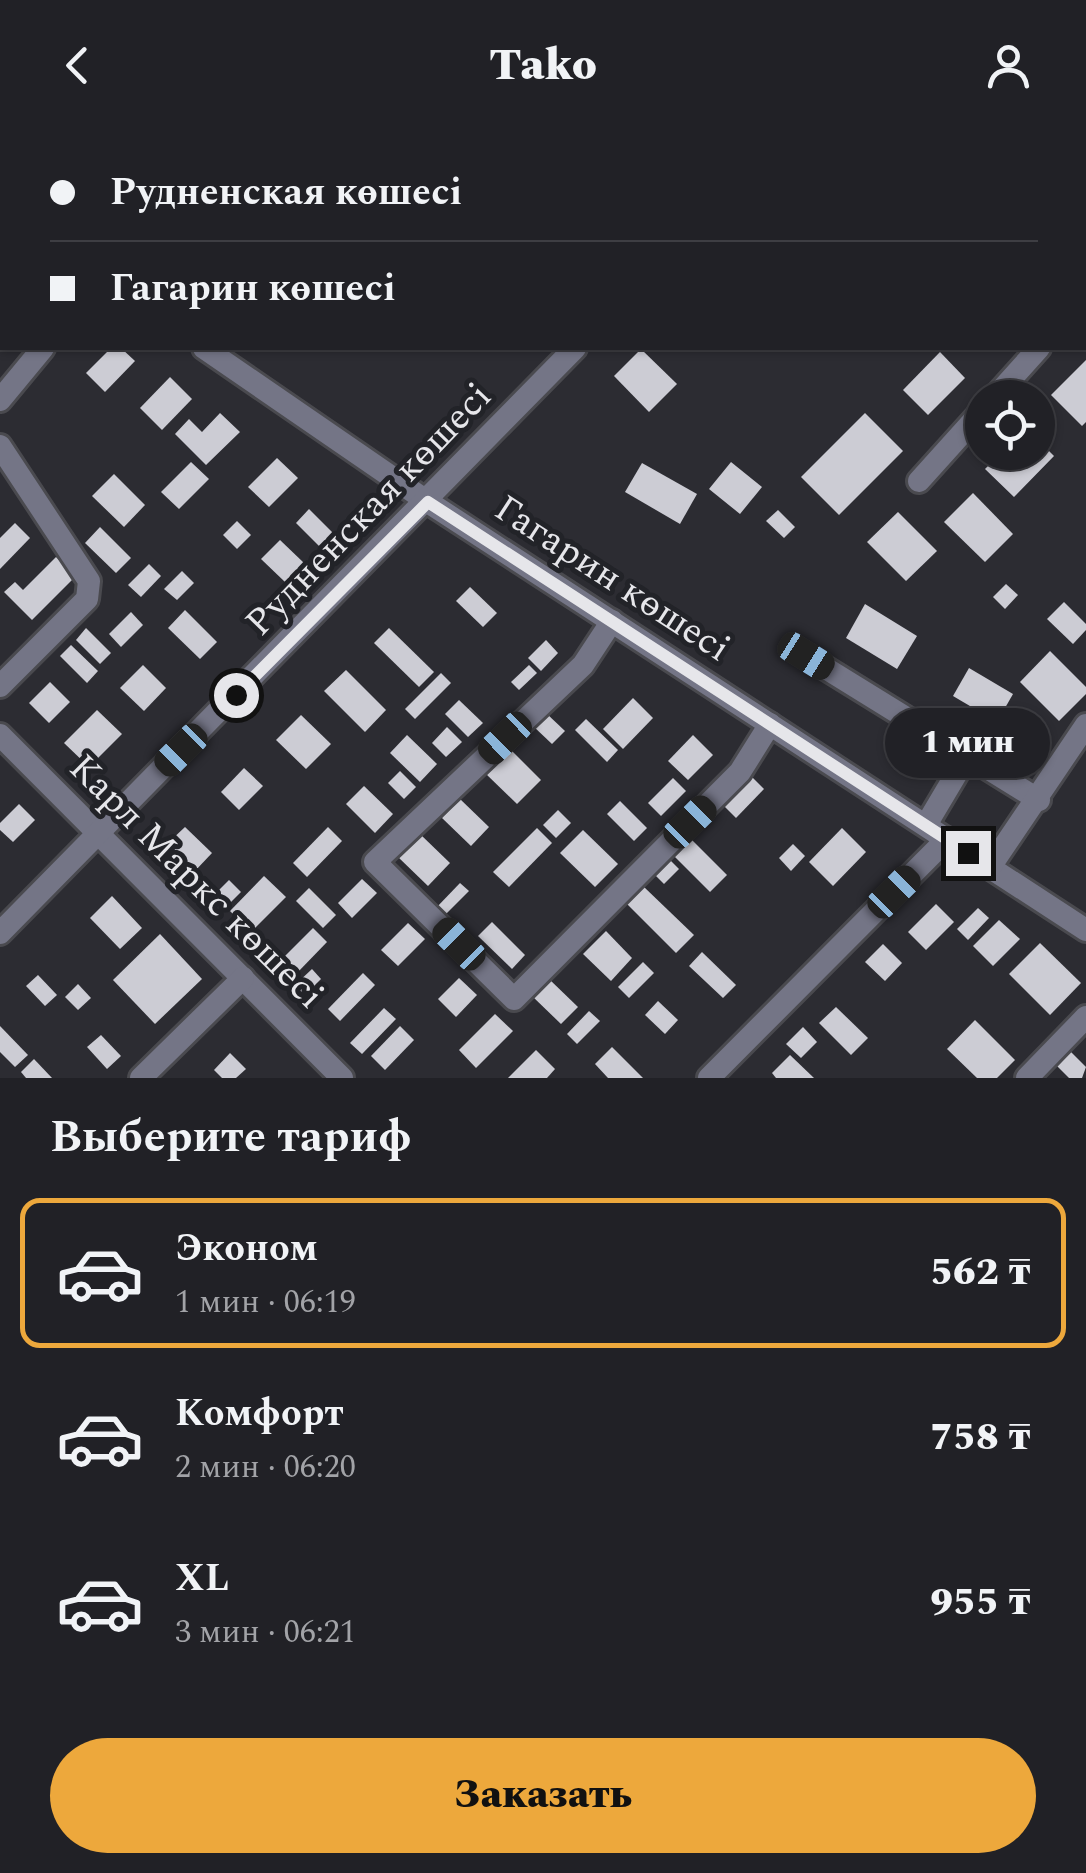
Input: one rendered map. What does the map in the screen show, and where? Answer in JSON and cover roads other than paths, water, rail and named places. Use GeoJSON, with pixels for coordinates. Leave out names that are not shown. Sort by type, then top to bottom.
{"type":"FeatureCollection","features":[{"type":"Feature","properties":{"kind":"street"},"geometry":{"type":"LineString","coordinates":[[0,400],[41,350]]}},
{"type":"Feature","properties":{"kind":"street","name":"Гагарин көшесі"},"geometry":{"type":"LineString","coordinates":[[207,350],[428,502],[1086,930]]}},
{"type":"Feature","properties":{"kind":"street","name":"Рудненская көшесі"},"geometry":{"type":"LineString","coordinates":[[0,933],[428,502],[573,350]]}},
{"type":"Feature","properties":{"kind":"street"},"geometry":{"type":"LineString","coordinates":[[1010,380],[1037,350]]}},
{"type":"Feature","properties":{"kind":"street"},"geometry":{"type":"LineString","coordinates":[[920,482],[965,430]]}},
{"type":"Feature","properties":{"kind":"street"},"geometry":{"type":"LineString","coordinates":[[0,446],[89,581],[87,599],[0,686]]}},
{"type":"Feature","properties":{"kind":"street"},"geometry":{"type":"LineString","coordinates":[[612,621],[583,665],[376,862],[514,999],[740,772],[770,724]]}},
{"type":"Feature","properties":{"kind":"street"},"geometry":{"type":"LineString","coordinates":[[806,656],[1039,800]]}},
{"type":"Feature","properties":{"kind":"street"},"geometry":{"type":"LineString","coordinates":[[990,867],[1086,726]]}},
{"type":"Feature","properties":{"kind":"street","name":"Карл Маркс көшесі"},"geometry":{"type":"LineString","coordinates":[[0,735],[342,1078]]}},
{"type":"Feature","properties":{"kind":"street"},"geometry":{"type":"LineString","coordinates":[[926,825],[967,756]]}},
{"type":"Feature","properties":{"kind":"street"},"geometry":{"type":"LineString","coordinates":[[708,1078],[947,839]]}},
{"type":"Feature","properties":{"kind":"street"},"geometry":{"type":"LineString","coordinates":[[141,1078],[243,978]]}},
{"type":"Feature","properties":{"kind":"street"},"geometry":{"type":"LineString","coordinates":[[1027,1078],[1086,1017]]}}]}
